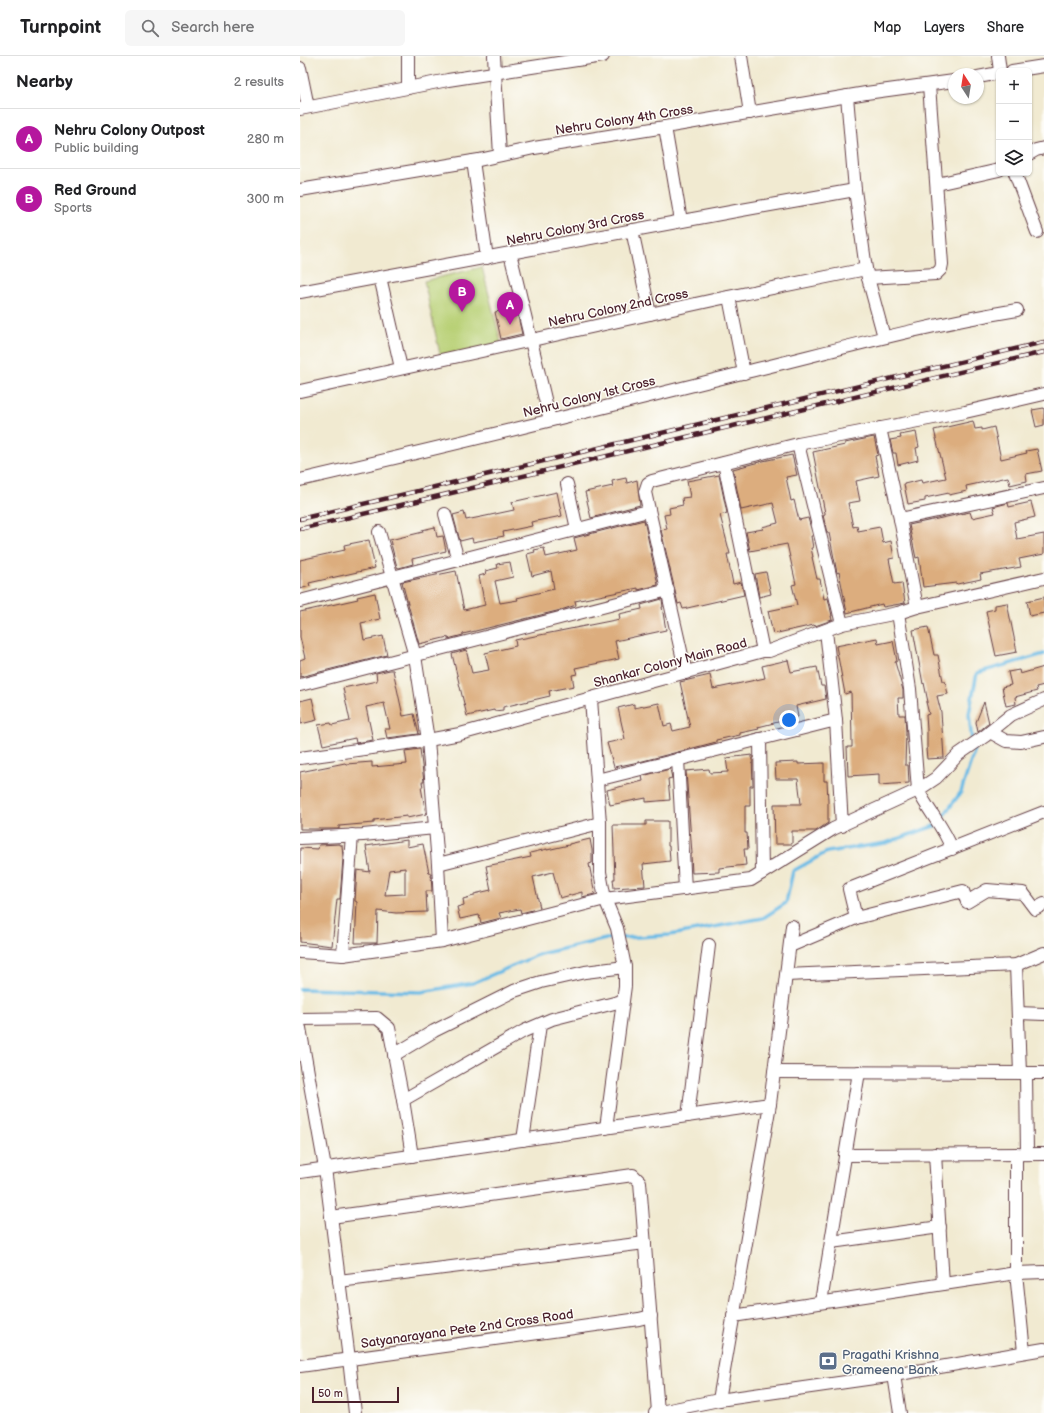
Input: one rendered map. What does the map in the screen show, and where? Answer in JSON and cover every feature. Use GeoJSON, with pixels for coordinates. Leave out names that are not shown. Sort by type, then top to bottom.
{"type":"FeatureCollection","features":[{"type":"Feature","properties":{"kind":"street"},"geometry":{"type":"LineString","coordinates":[[408,56],[408,88]]}},
{"type":"Feature","properties":{"kind":"street"},"geometry":{"type":"LineString","coordinates":[[494,56],[500,155]]}},
{"type":"Feature","properties":{"kind":"street"},"geometry":{"type":"LineString","coordinates":[[300,68],[304,108],[494,72],[580,58],[603,56]]}},
{"type":"Feature","properties":{"kind":"street"},"geometry":{"type":"LineString","coordinates":[[741,56],[750,113]]}},
{"type":"Feature","properties":{"kind":"street"},"geometry":{"type":"LineString","coordinates":[[998,56],[1000,68]]}},
{"type":"Feature","properties":{"kind":"street"},"geometry":{"type":"LineString","coordinates":[[1031,68],[1044,66]]}},
{"type":"Feature","properties":{"kind":"street"},"geometry":{"type":"LineString","coordinates":[[984,76],[996,73]]}},
{"type":"Feature","properties":{"kind":"street","name":"Nehru Colony 4th Cross"},"geometry":{"type":"LineString","coordinates":[[300,190],[472,161],[534,148],[847,96],[948,82]]}},
{"type":"Feature","properties":{"kind":"street"},"geometry":{"type":"LineString","coordinates":[[929,86],[937,184],[996,171]]}},
{"type":"Feature","properties":{"kind":"street"},"geometry":{"type":"LineString","coordinates":[[847,96],[855,190],[867,274],[884,337]]}},
{"type":"Feature","properties":{"kind":"street"},"geometry":{"type":"LineString","coordinates":[[665,127],[681,221]]}},
{"type":"Feature","properties":{"kind":"street"},"geometry":{"type":"LineString","coordinates":[[1032,152],[1044,148]]}},
{"type":"Feature","properties":{"kind":"street"},"geometry":{"type":"LineString","coordinates":[[472,161],[487,258]]}},
{"type":"Feature","properties":{"kind":"street"},"geometry":{"type":"LineString","coordinates":[[1016,176],[1037,232]]}},
{"type":"Feature","properties":{"kind":"street","name":"Nehru Colony 2nd Cross"},"geometry":{"type":"LineString","coordinates":[[300,391],[729,297],[867,274],[936,274],[941,269],[942,264],[937,184]]}},
{"type":"Feature","properties":{"kind":"street","name":"Nehru Colony 3rd Cross"},"geometry":{"type":"LineString","coordinates":[[300,292],[855,190]]}},
{"type":"Feature","properties":{"kind":"street"},"geometry":{"type":"LineString","coordinates":[[632,230],[650,314]]}},
{"type":"Feature","properties":{"kind":"street"},"geometry":{"type":"LineString","coordinates":[[510,253],[550,420]]}},
{"type":"Feature","properties":{"kind":"street"},"geometry":{"type":"LineString","coordinates":[[380,277],[401,368]]}},
{"type":"Feature","properties":{"kind":"street"},"geometry":{"type":"LineString","coordinates":[[729,297],[744,373]]}},
{"type":"Feature","properties":{"kind":"street","name":"Nehru Colony 1st Cross"},"geometry":{"type":"LineString","coordinates":[[300,480],[744,373],[884,337],[1017,310]]}},
{"type":"Feature","properties":{"kind":"street"},"geometry":{"type":"LineString","coordinates":[[686,673],[668,590],[648,510],[645,492],[648,483],[798,444],[1044,394]]}},
{"type":"Feature","properties":{"kind":"street"},"geometry":{"type":"LineString","coordinates":[[880,428],[917,607]]}},
{"type":"Feature","properties":{"kind":"street"},"geometry":{"type":"LineString","coordinates":[[798,444],[842,624]]}},
{"type":"Feature","properties":{"kind":"street"},"geometry":{"type":"LineString","coordinates":[[724,464],[763,651]]}},
{"type":"Feature","properties":{"kind":"street"},"geometry":{"type":"LineString","coordinates":[[567,484],[577,530]]}},
{"type":"Feature","properties":{"kind":"street"},"geometry":{"type":"LineString","coordinates":[[900,519],[1044,488]]}},
{"type":"Feature","properties":{"kind":"street"},"geometry":{"type":"LineString","coordinates":[[300,601],[577,530],[648,510]]}},
{"type":"Feature","properties":{"kind":"street"},"geometry":{"type":"LineString","coordinates":[[445,514],[458,560]]}},
{"type":"Feature","properties":{"kind":"street"},"geometry":{"type":"LineString","coordinates":[[379,532],[415,656],[428,740],[438,864],[442,941]]}},
{"type":"Feature","properties":{"kind":"street","name":"Shankar Colony Main Road"},"geometry":{"type":"LineString","coordinates":[[300,758],[460,734],[763,651],[769,651],[842,624],[898,613],[917,607],[1044,578]]}},
{"type":"Feature","properties":{"kind":"street"},"geometry":{"type":"LineString","coordinates":[[300,685],[668,590]]}},
{"type":"Feature","properties":{"kind":"street"},"geometry":{"type":"LineString","coordinates":[[898,613],[910,689],[918,790],[924,802],[938,822],[952,849]]}},
{"type":"Feature","properties":{"kind":"street"},"geometry":{"type":"LineString","coordinates":[[826,631],[836,720],[842,826]]}},
{"type":"Feature","properties":{"kind":"street"},"geometry":{"type":"LineString","coordinates":[[590,699],[600,823],[600,872],[605,899],[617,928],[625,967],[625,986],[606,1128]]}},
{"type":"Feature","properties":{"kind":"street"},"geometry":{"type":"LineString","coordinates":[[300,952],[343,955],[442,941],[605,899],[751,880],[833,829],[918,790],[936,778],[959,754],[1011,715],[1044,700]]}},
{"type":"Feature","properties":{"kind":"street"},"geometry":{"type":"LineString","coordinates":[[596,780],[836,720]]}},
{"type":"Feature","properties":{"kind":"street"},"geometry":{"type":"LineString","coordinates":[[987,734],[1006,742],[1021,742],[1044,737]]}},
{"type":"Feature","properties":{"kind":"street"},"geometry":{"type":"LineString","coordinates":[[760,739],[762,873]]}},
{"type":"Feature","properties":{"kind":"street"},"geometry":{"type":"LineString","coordinates":[[678,759],[685,889]]}},
{"type":"Feature","properties":{"kind":"street"},"geometry":{"type":"LineString","coordinates":[[856,918],[849,889],[1044,812]]}},
{"type":"Feature","properties":{"kind":"street"},"geometry":{"type":"LineString","coordinates":[[438,864],[600,823]]}},
{"type":"Feature","properties":{"kind":"street"},"geometry":{"type":"LineString","coordinates":[[300,838],[435,828]]}},
{"type":"Feature","properties":{"kind":"street"},"geometry":{"type":"LineString","coordinates":[[343,955],[352,835]]}},
{"type":"Feature","properties":{"kind":"street"},"geometry":{"type":"LineString","coordinates":[[790,946],[856,918],[962,892],[967,902],[987,890],[1023,893],[1035,909],[1044,904]]}},
{"type":"Feature","properties":{"kind":"street"},"geometry":{"type":"LineString","coordinates":[[719,1400],[770,1104],[792,926]]}},
{"type":"Feature","properties":{"kind":"street"},"geometry":{"type":"LineString","coordinates":[[688,1116],[709,945]]}},
{"type":"Feature","properties":{"kind":"street"},"geometry":{"type":"LineString","coordinates":[[786,975],[1016,965],[1044,953]]}},
{"type":"Feature","properties":{"kind":"street"},"geometry":{"type":"LineString","coordinates":[[1016,965],[1023,1073],[1016,1273],[1024,1352]]}},
{"type":"Feature","properties":{"kind":"street"},"geometry":{"type":"LineString","coordinates":[[394,1055],[434,1031],[514,991],[541,982],[585,972],[625,967]]}},
{"type":"Feature","properties":{"kind":"street"},"geometry":{"type":"LineString","coordinates":[[404,1100],[524,1031],[552,1019],[622,1001]]}},
{"type":"Feature","properties":{"kind":"street"},"geometry":{"type":"LineString","coordinates":[[1018,1013],[1044,1014]]}},
{"type":"Feature","properties":{"kind":"street"},"geometry":{"type":"LineString","coordinates":[[300,1019],[377,1018],[389,1028],[404,1100],[412,1156]]}},
{"type":"Feature","properties":{"kind":"street"},"geometry":{"type":"LineString","coordinates":[[523,1140],[540,1025]]}},
{"type":"Feature","properties":{"kind":"street"},"geometry":{"type":"LineString","coordinates":[[300,1028],[325,1168],[350,1359],[355,1413]]}},
{"type":"Feature","properties":{"kind":"street"},"geometry":{"type":"LineString","coordinates":[[774,1072],[1044,1073]]}},
{"type":"Feature","properties":{"kind":"street"},"geometry":{"type":"LineString","coordinates":[[821,1302],[858,1072]]}},
{"type":"Feature","properties":{"kind":"street"},"geometry":{"type":"LineString","coordinates":[[300,1172],[770,1104]]}},
{"type":"Feature","properties":{"kind":"street"},"geometry":{"type":"LineString","coordinates":[[935,1154],[943,1284]]}},
{"type":"Feature","properties":{"kind":"street"},"geometry":{"type":"LineString","coordinates":[[845,1155],[1044,1154]]}},
{"type":"Feature","properties":{"kind":"street"},"geometry":{"type":"LineString","coordinates":[[331,1217],[633,1175],[640,1182],[657,1413],[719,1400],[894,1375],[1044,1349]]}},
{"type":"Feature","properties":{"kind":"street"},"geometry":{"type":"LineString","coordinates":[[831,1242],[940,1227]]}},
{"type":"Feature","properties":{"kind":"street"},"geometry":{"type":"LineString","coordinates":[[339,1281],[644,1243]]}},
{"type":"Feature","properties":{"kind":"street"},"geometry":{"type":"LineString","coordinates":[[733,1316],[1016,1273],[1044,1272]]}},
{"type":"Feature","properties":{"kind":"street","name":"Satyanarayana Pete 2nd Cross Road"},"geometry":{"type":"LineString","coordinates":[[300,1366],[639,1319],[651,1316]]}},
{"type":"Feature","properties":{"kind":"street"},"geometry":{"type":"LineString","coordinates":[[894,1375],[900,1413]]}},
{"type":"Feature","properties":{"kind":"green space"},"geometry":{"type":"Polygon","coordinates":[[[482,267],[501,343],[441,359],[424,281],[482,267]]]}},
{"type":"Feature","properties":{"kind":"building"},"geometry":{"type":"Polygon","coordinates":[[[516,308],[522,334],[501,339],[495,312],[516,308]]]}},
{"type":"Feature","properties":{"kind":"building"},"geometry":{"type":"Polygon","coordinates":[[[1044,408],[1044,425],[1036,427],[1032,410],[1044,408]]]}},
{"type":"Feature","properties":{"kind":"building"},"geometry":{"type":"Polygon","coordinates":[[[973,421],[975,429],[982,428],[982,430],[994,427],[1001,459],[1037,449],[1042,471],[1026,474],[1027,481],[1010,485],[1008,477],[966,486],[967,491],[925,498],[925,501],[908,504],[904,484],[921,480],[922,483],[946,478],[934,430],[973,421]]]}},
{"type":"Feature","properties":{"kind":"building"},"geometry":{"type":"Polygon","coordinates":[[[916,432],[919,447],[916,448],[918,460],[898,465],[896,453],[893,453],[890,440],[901,438],[900,435],[916,432]]]}},
{"type":"Feature","properties":{"kind":"building"},"geometry":{"type":"Polygon","coordinates":[[[874,437],[878,455],[875,456],[879,476],[856,481],[860,501],[848,503],[853,527],[857,526],[858,531],[880,527],[883,543],[891,541],[894,558],[889,559],[894,584],[902,583],[905,603],[883,607],[882,604],[847,613],[839,572],[837,573],[829,533],[827,533],[823,515],[825,513],[813,452],[874,437]]]}},
{"type":"Feature","properties":{"kind":"building"},"geometry":{"type":"Polygon","coordinates":[[[792,455],[797,475],[786,477],[791,501],[794,500],[799,520],[808,518],[813,536],[811,536],[813,548],[811,548],[817,579],[820,579],[824,599],[828,598],[832,620],[815,626],[773,634],[768,611],[797,605],[792,585],[796,584],[787,544],[750,551],[746,532],[763,529],[762,527],[778,523],[773,503],[741,510],[733,469],[792,455]]]}},
{"type":"Feature","properties":{"kind":"building"},"geometry":{"type":"Polygon","coordinates":[[[719,475],[727,513],[720,515],[730,554],[727,554],[733,584],[741,582],[744,595],[683,609],[681,603],[678,604],[661,530],[667,529],[664,515],[670,514],[669,508],[683,505],[682,498],[690,497],[687,481],[719,475]]]}},
{"type":"Feature","properties":{"kind":"building"},"geometry":{"type":"Polygon","coordinates":[[[626,478],[627,483],[637,480],[640,505],[591,518],[585,492],[613,486],[612,481],[626,478]]]}},
{"type":"Feature","properties":{"kind":"building"},"geometry":{"type":"Polygon","coordinates":[[[557,492],[562,516],[531,522],[532,526],[503,532],[504,536],[473,542],[472,538],[460,541],[453,515],[464,512],[466,520],[514,510],[512,502],[557,492]]]}},
{"type":"Feature","properties":{"kind":"building"},"geometry":{"type":"Polygon","coordinates":[[[1031,502],[1035,517],[1014,522],[1017,539],[1044,534],[1044,554],[1019,559],[1021,567],[980,574],[981,579],[957,584],[923,587],[919,557],[916,558],[909,525],[970,512],[972,518],[995,513],[993,507],[1008,503],[1009,507],[1031,502]]]}},
{"type":"Feature","properties":{"kind":"building"},"geometry":{"type":"Polygon","coordinates":[[[644,520],[658,585],[575,601],[576,605],[561,610],[448,639],[448,637],[419,644],[402,582],[456,571],[464,610],[485,605],[479,576],[486,574],[485,571],[498,568],[497,564],[510,562],[513,577],[495,581],[500,603],[518,600],[517,598],[554,589],[551,571],[532,576],[527,554],[535,552],[534,550],[544,548],[546,557],[577,550],[574,538],[644,520]]]}},
{"type":"Feature","properties":{"kind":"building"},"geometry":{"type":"Polygon","coordinates":[[[435,527],[437,537],[443,536],[446,551],[412,559],[413,564],[399,568],[397,567],[390,540],[423,532],[422,530],[435,527]]]}},
{"type":"Feature","properties":{"kind":"building"},"geometry":{"type":"Polygon","coordinates":[[[369,540],[375,568],[309,583],[310,586],[300,589],[300,560],[345,550],[344,545],[369,540]]]}},
{"type":"Feature","properties":{"kind":"building"},"geometry":{"type":"Polygon","coordinates":[[[766,572],[771,594],[759,597],[755,574],[766,572]]]}},
{"type":"Feature","properties":{"kind":"building"},"geometry":{"type":"Polygon","coordinates":[[[375,593],[380,619],[361,623],[364,640],[383,636],[387,655],[300,677],[300,660],[305,658],[300,637],[300,612],[358,599],[357,597],[375,593]]]}},
{"type":"Feature","properties":{"kind":"building"},"geometry":{"type":"Polygon","coordinates":[[[1044,597],[1044,613],[1030,616],[1027,601],[1044,597]]]}},
{"type":"Feature","properties":{"kind":"building"},"geometry":{"type":"Polygon","coordinates":[[[662,599],[666,630],[615,641],[619,659],[575,668],[577,674],[572,675],[574,686],[549,691],[550,696],[503,707],[503,710],[494,710],[467,716],[452,654],[466,650],[472,673],[489,670],[485,653],[516,646],[515,640],[620,619],[619,614],[642,609],[641,605],[662,599]]]}},
{"type":"Feature","properties":{"kind":"building"},"geometry":{"type":"Polygon","coordinates":[[[1007,603],[1017,652],[996,656],[986,611],[995,609],[995,605],[1007,603]]]}},
{"type":"Feature","properties":{"kind":"building"},"geometry":{"type":"Polygon","coordinates":[[[928,627],[934,655],[938,655],[943,681],[945,681],[948,694],[937,696],[941,712],[944,758],[927,759],[926,715],[929,714],[926,702],[928,702],[924,683],[923,684],[913,630],[928,627]]]}},
{"type":"Feature","properties":{"kind":"building"},"geometry":{"type":"Polygon","coordinates":[[[877,638],[878,644],[893,641],[897,661],[895,662],[903,690],[903,698],[898,698],[899,715],[905,715],[905,765],[908,765],[909,783],[879,785],[879,774],[848,776],[847,747],[852,747],[851,692],[845,694],[836,646],[877,638]]]}},
{"type":"Feature","properties":{"kind":"building"},"geometry":{"type":"Polygon","coordinates":[[[788,660],[791,672],[817,667],[821,686],[824,686],[826,699],[796,706],[798,717],[758,727],[759,729],[716,740],[716,742],[614,767],[607,743],[625,739],[618,708],[634,704],[634,708],[659,703],[664,726],[671,724],[673,731],[690,727],[680,682],[710,675],[713,689],[765,678],[762,666],[788,660]]]}},
{"type":"Feature","properties":{"kind":"building"},"geometry":{"type":"Polygon","coordinates":[[[1044,667],[1044,685],[1036,687],[1037,691],[1015,697],[1016,704],[1006,706],[1002,687],[1011,685],[1008,672],[1019,670],[1020,674],[1044,667]]]}},
{"type":"Feature","properties":{"kind":"building"},"geometry":{"type":"Polygon","coordinates":[[[393,670],[403,716],[414,714],[419,734],[387,738],[385,729],[390,729],[384,703],[366,707],[373,740],[356,743],[355,738],[323,745],[318,725],[331,723],[332,725],[350,721],[343,688],[377,681],[376,673],[393,670]]]}},
{"type":"Feature","properties":{"kind":"building"},"geometry":{"type":"Polygon","coordinates":[[[312,698],[317,720],[301,724],[300,701],[312,698]]]}},
{"type":"Feature","properties":{"kind":"building"},"geometry":{"type":"Polygon","coordinates":[[[984,702],[989,723],[978,732],[976,722],[984,702]]]}},
{"type":"Feature","properties":{"kind":"building"},"geometry":{"type":"Polygon","coordinates":[[[420,749],[424,782],[422,782],[423,787],[421,787],[426,814],[407,818],[407,816],[374,820],[374,823],[339,826],[339,829],[300,829],[300,772],[345,763],[372,762],[372,767],[407,764],[405,751],[420,749]]]}},
{"type":"Feature","properties":{"kind":"building"},"geometry":{"type":"Polygon","coordinates":[[[752,755],[753,786],[750,786],[750,806],[745,806],[745,833],[747,833],[748,849],[744,849],[746,865],[719,868],[719,872],[692,873],[686,771],[709,769],[710,773],[728,772],[726,758],[752,755]]]}},
{"type":"Feature","properties":{"kind":"building"},"geometry":{"type":"Polygon","coordinates":[[[798,762],[798,764],[824,763],[824,781],[827,781],[828,823],[816,831],[792,831],[792,844],[775,844],[774,804],[801,804],[798,779],[776,779],[775,763],[798,762]]]}},
{"type":"Feature","properties":{"kind":"building"},"geometry":{"type":"Polygon","coordinates":[[[670,769],[672,778],[668,779],[670,800],[646,802],[646,798],[610,805],[607,790],[643,781],[642,776],[670,769]]]}},
{"type":"Feature","properties":{"kind":"building"},"geometry":{"type":"Polygon","coordinates":[[[646,821],[668,821],[668,846],[670,861],[643,864],[645,886],[614,888],[613,825],[646,825],[646,821]]]}},
{"type":"Feature","properties":{"kind":"building"},"geometry":{"type":"Polygon","coordinates":[[[590,839],[592,863],[589,864],[595,894],[582,897],[582,892],[560,898],[553,872],[533,877],[540,908],[521,913],[520,909],[499,913],[501,918],[481,923],[479,915],[460,919],[457,907],[464,905],[463,899],[474,896],[474,894],[491,890],[486,866],[531,857],[530,853],[590,839]]]}},
{"type":"Feature","properties":{"kind":"building"},"geometry":{"type":"Polygon","coordinates":[[[407,840],[407,847],[423,844],[429,873],[431,873],[432,891],[426,891],[427,912],[396,913],[378,911],[377,943],[355,943],[357,870],[370,872],[366,846],[407,840]],[[405,868],[389,870],[385,895],[405,894],[405,868]]]}},
{"type":"Feature","properties":{"kind":"building"},"geometry":{"type":"Polygon","coordinates":[[[319,845],[342,845],[343,858],[340,899],[337,899],[332,946],[300,942],[300,848],[318,849],[319,845]]]}},
{"type":"Feature","properties":{"kind":"waterway"},"geometry":{"type":"LineString","coordinates":[[972,741],[969,714],[977,673],[1044,654]]}},
{"type":"Feature","properties":{"kind":"waterway"},"geometry":{"type":"LineString","coordinates":[[300,989],[421,992],[473,983],[540,954],[606,939],[670,935],[763,918],[786,903],[793,871],[827,852],[886,843],[937,825],[961,792],[974,752],[973,747]]}},
{"type":"Feature","properties":{"kind":"railway"},"geometry":{"type":"LineString","coordinates":[[300,519],[1044,342]]}},
{"type":"Feature","properties":{"kind":"railway"},"geometry":{"type":"LineString","coordinates":[[300,529],[1044,352]]}},
{"type":"Feature","properties":{"kind":"place","name":"Red Ground"},"geometry":{"type":"Point","coordinates":[462,312]}},
{"type":"Feature","properties":{"kind":"place","name":"Nehru Colony Outpost"},"geometry":{"type":"Point","coordinates":[510,325]}},
{"type":"Feature","properties":{"kind":"place","name":"Pragathi Krishna Grameena Bank"},"geometry":{"type":"Point","coordinates":[828,1361]}}]}
